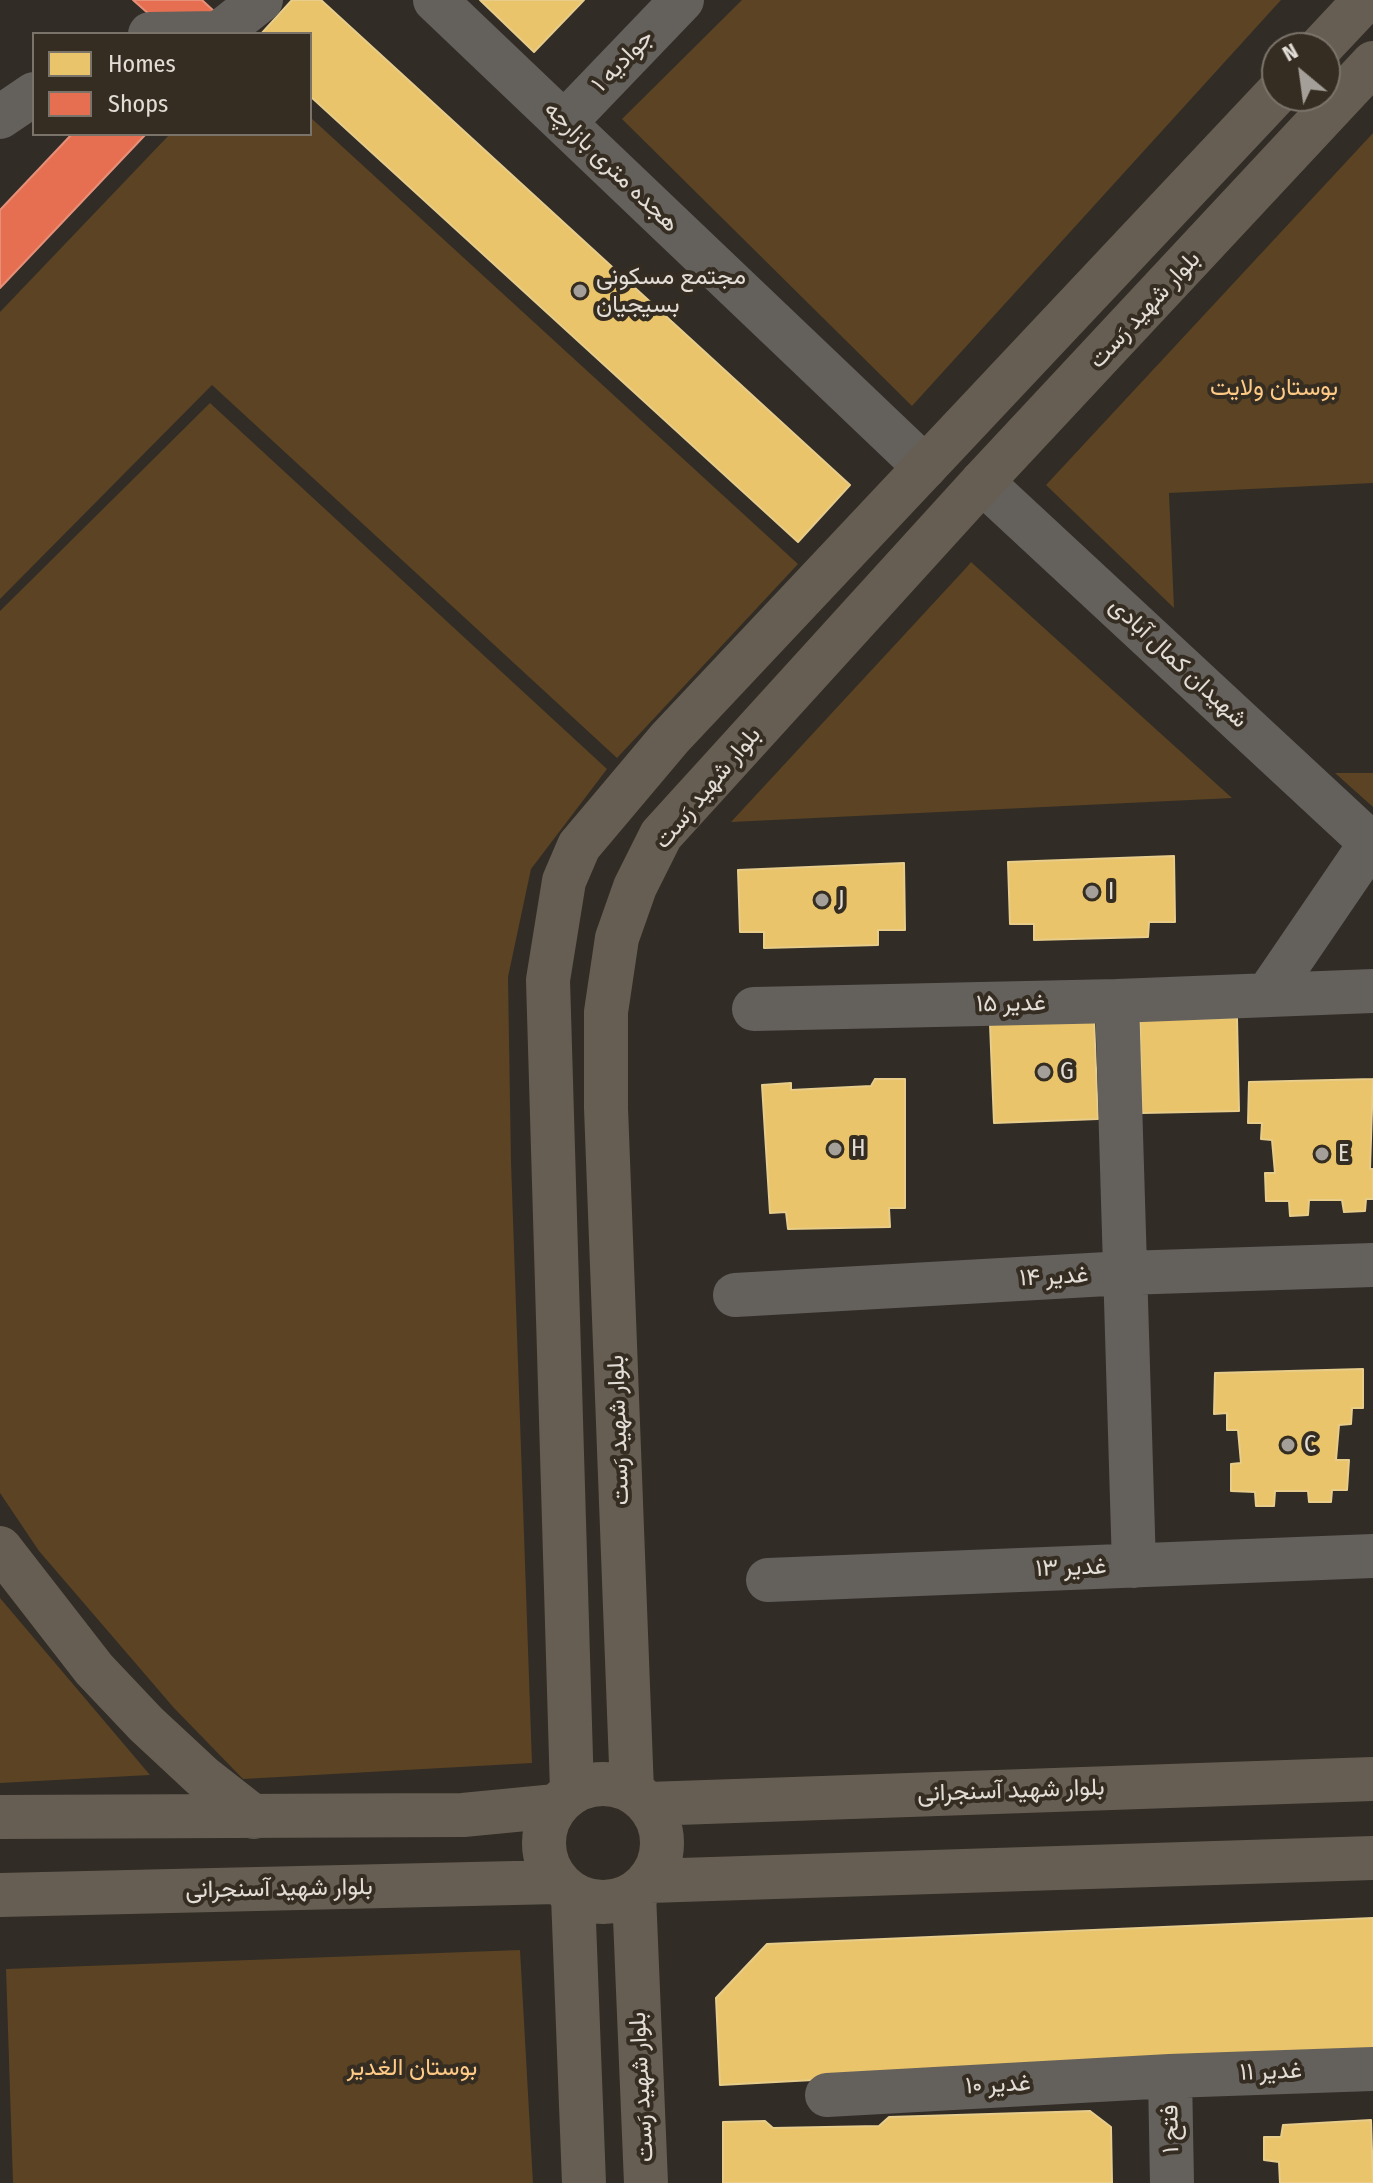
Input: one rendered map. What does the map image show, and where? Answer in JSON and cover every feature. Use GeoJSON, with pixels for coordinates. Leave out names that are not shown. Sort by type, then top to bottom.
{"type":"FeatureCollection","features":[{"type":"Feature","properties":{"kind":"main road"},"geometry":{"type":"LineString","coordinates":[[1335,32],[1365,0]]}},
{"type":"Feature","properties":{"kind":"main road","name":"بلوار شهید رَست"},"geometry":{"type":"LineString","coordinates":[[640,1797],[606,1108],[606,1012],[621,925],[635,887],[661,835],[982,482],[1373,63]]}},
{"type":"Feature","properties":{"kind":"main road"},"geometry":{"type":"LineString","coordinates":[[1261,110],[670,738],[579,846],[564,881],[548,980],[564,1799],[546,1824],[543,1845],[547,1865],[565,1889],[593,1902],[614,1902],[641,1888],[1373,1858]]}},
{"type":"Feature","properties":{"kind":"main road"},"geometry":{"type":"LineString","coordinates":[[550,965],[612,971]]}},
{"type":"Feature","properties":{"kind":"main road"},"geometry":{"type":"LineString","coordinates":[[0,1548],[94,1669],[146,1724],[203,1777],[254,1817]]}},
{"type":"Feature","properties":{"kind":"main road","name":"بلوار شهید آسنجرانی"},"geometry":{"type":"LineString","coordinates":[[640,1797],[1373,1779]]}},
{"type":"Feature","properties":{"kind":"main road"},"geometry":{"type":"LineString","coordinates":[[463,1815],[564,1799],[591,1784],[612,1784],[640,1797],[659,1822],[663,1842],[660,1862],[641,1888]]}},
{"type":"Feature","properties":{"kind":"main road"},"geometry":{"type":"LineString","coordinates":[[0,1817],[480,1817],[494,1825],[503,1840],[505,1856],[499,1872],[488,1884]]}},
{"type":"Feature","properties":{"kind":"main road","name":"بلوار شهید آسنجرانی"},"geometry":{"type":"LineString","coordinates":[[0,1895],[488,1884],[565,1889]]}},
{"type":"Feature","properties":{"kind":"main road","name":"بلوار شهید رَست"},"geometry":{"type":"LineString","coordinates":[[641,1888],[646,2183]]}},
{"type":"Feature","properties":{"kind":"main road"},"geometry":{"type":"LineString","coordinates":[[565,1889],[584,2183]]}},
{"type":"Feature","properties":{"kind":"street"},"geometry":{"type":"LineString","coordinates":[[220,32],[261,0]]}},
{"type":"Feature","properties":{"kind":"street","name":"هجده متری بازارچه"},"geometry":{"type":"LineString","coordinates":[[435,0],[925,467]]}},
{"type":"Feature","properties":{"kind":"street","name":"جوادیه ۱"},"geometry":{"type":"LineString","coordinates":[[564,123],[682,0]]}},
{"type":"Feature","properties":{"kind":"street"},"geometry":{"type":"LineString","coordinates":[[0,117],[32,95]]}},
{"type":"Feature","properties":{"kind":"street","name":"شهیدان کمال آبادی"},"geometry":{"type":"LineString","coordinates":[[982,482],[1372,844]]}},
{"type":"Feature","properties":{"kind":"street"},"geometry":{"type":"LineString","coordinates":[[1268,994],[1372,844]]}},
{"type":"Feature","properties":{"kind":"street","name":"غدیر ۱۵"},"geometry":{"type":"LineString","coordinates":[[754,1009],[1117,1001],[1373,991]]}},
{"type":"Feature","properties":{"kind":"street"},"geometry":{"type":"LineString","coordinates":[[1117,1001],[1134,1566]]}},
{"type":"Feature","properties":{"kind":"street","name":"غدیر ۱۴"},"geometry":{"type":"LineString","coordinates":[[735,1295],[1125,1273],[1373,1265]]}},
{"type":"Feature","properties":{"kind":"street","name":"غدیر ۱۳"},"geometry":{"type":"LineString","coordinates":[[768,1580],[1373,1556]]}},
{"type":"Feature","properties":{"kind":"street","name":"غدیر ۱۱"},"geometry":{"type":"LineString","coordinates":[[1170,2076],[1373,2069]]}},
{"type":"Feature","properties":{"kind":"street","name":"غدیر ۱۰"},"geometry":{"type":"LineString","coordinates":[[827,2095],[1170,2076]]}},
{"type":"Feature","properties":{"kind":"street","name":"فتح ۱"},"geometry":{"type":"LineString","coordinates":[[1170,2076],[1172,2183]]}},
{"type":"Feature","properties":{"kind":"green space"},"geometry":{"type":"Polygon","coordinates":[[[742,0],[1281,0],[912,406],[622,119],[742,0]]]}},
{"type":"Feature","properties":{"kind":"green space"},"geometry":{"type":"Polygon","coordinates":[[[312,119],[798,564],[617,758],[212,385],[0,599],[0,312],[168,136],[312,136],[312,119]]]}},
{"type":"Feature","properties":{"kind":"green space","name":"بوستان ولایت"},"geometry":{"type":"Polygon","coordinates":[[[1373,133],[1373,483],[1169,493],[1174,608],[1046,485],[1373,133]]]}},
{"type":"Feature","properties":{"kind":"green space"},"geometry":{"type":"Polygon","coordinates":[[[210,403],[607,769],[531,869],[508,977],[511,1162],[532,1763],[243,1779],[174,1708],[39,1551],[0,1493],[0,611],[210,403]]]}},
{"type":"Feature","properties":{"kind":"green space"},"geometry":{"type":"Polygon","coordinates":[[[971,562],[1232,798],[731,822],[966,568],[971,562]]]}},
{"type":"Feature","properties":{"kind":"green space"},"geometry":{"type":"Polygon","coordinates":[[[1335,773],[1373,773],[1373,807],[1335,773]]]}},
{"type":"Feature","properties":{"kind":"green space"},"geometry":{"type":"Polygon","coordinates":[[[0,1598],[150,1775],[0,1783],[0,1598]]]}},
{"type":"Feature","properties":{"kind":"green space","name":"بوستان الغدیر"},"geometry":{"type":"Polygon","coordinates":[[[520,1950],[533,2183],[13,2183],[6,1969],[520,1950]]]}},
{"type":"Feature","properties":{"kind":"building: Homes","name":"مجتمع مسکونی بسیجیان"},"geometry":{"type":"Polygon","coordinates":[[[292,0],[321,0],[850,485],[798,542],[312,98],[312,32],[263,32],[292,0]]]}},
{"type":"Feature","properties":{"kind":"building: Homes"},"geometry":{"type":"Polygon","coordinates":[[[480,0],[584,0],[534,52],[480,0]]]}},
{"type":"Feature","properties":{"kind":"building: Homes","name":"I"},"geometry":{"type":"Polygon","coordinates":[[[1174,856],[1175,922],[1149,922],[1148,937],[1034,940],[1034,924],[1010,924],[1008,862],[1174,856]]]}},
{"type":"Feature","properties":{"kind":"building: Homes","name":"J"},"geometry":{"type":"Polygon","coordinates":[[[904,863],[905,930],[878,930],[878,945],[764,948],[764,932],[740,932],[738,870],[904,863]]]}},
{"type":"Feature","properties":{"kind":"building: Homes"},"geometry":{"type":"Polygon","coordinates":[[[1237,1018],[1239,1111],[1142,1113],[1140,1020],[1237,1018]]]}},
{"type":"Feature","properties":{"kind":"building: Homes","name":"G"},"geometry":{"type":"Polygon","coordinates":[[[1094,1020],[1098,1119],[994,1123],[990,1024],[1094,1020]]]}},
{"type":"Feature","properties":{"kind":"building: Homes","name":"H"},"geometry":{"type":"Polygon","coordinates":[[[875,1079],[905,1079],[905,1208],[889,1208],[890,1227],[788,1229],[786,1212],[770,1213],[762,1085],[791,1083],[791,1090],[871,1086],[875,1079]]]}},
{"type":"Feature","properties":{"kind":"building: Homes","name":"E"},"geometry":{"type":"Polygon","coordinates":[[[1373,1079],[1370,1169],[1373,1169],[1373,1199],[1366,1199],[1365,1211],[1344,1212],[1342,1200],[1309,1200],[1308,1215],[1290,1216],[1289,1201],[1266,1201],[1265,1173],[1275,1173],[1272,1140],[1261,1139],[1262,1123],[1248,1123],[1249,1082],[1373,1079]]]}},
{"type":"Feature","properties":{"kind":"building: Homes","name":"C"},"geometry":{"type":"Polygon","coordinates":[[[1363,1369],[1363,1408],[1352,1408],[1351,1424],[1339,1425],[1336,1460],[1349,1460],[1347,1490],[1332,1490],[1331,1502],[1309,1502],[1308,1491],[1275,1491],[1274,1506],[1256,1506],[1255,1492],[1231,1491],[1231,1464],[1241,1463],[1238,1430],[1227,1430],[1227,1413],[1214,1414],[1215,1373],[1363,1369]]]}},
{"type":"Feature","properties":{"kind":"building: Homes"},"geometry":{"type":"Polygon","coordinates":[[[1373,1918],[1373,2050],[720,2085],[716,1998],[767,1944],[1373,1918]]]}},
{"type":"Feature","properties":{"kind":"building: Homes"},"geometry":{"type":"Polygon","coordinates":[[[1090,2111],[1111,2127],[1112,2183],[723,2183],[723,2122],[765,2121],[773,2128],[879,2126],[889,2117],[1090,2111]]]}},
{"type":"Feature","properties":{"kind":"building: Homes"},"geometry":{"type":"Polygon","coordinates":[[[1371,2120],[1373,2183],[1280,2183],[1279,2162],[1264,2160],[1264,2137],[1281,2137],[1283,2125],[1371,2120]]]}},
{"type":"Feature","properties":{"kind":"building: Shops"},"geometry":{"type":"Polygon","coordinates":[[[133,0],[202,0],[216,13],[150,15],[133,0]]]}},
{"type":"Feature","properties":{"kind":"building: Shops"},"geometry":{"type":"Polygon","coordinates":[[[70,136],[144,136],[0,288],[0,210],[70,136]]]}},
{"type":"Feature","properties":{"kind":"place","name":"مجتمع مسکونی بسیجیان"},"geometry":{"type":"Point","coordinates":[580,291]}},
{"type":"Feature","properties":{"kind":"place","name":"I"},"geometry":{"type":"Point","coordinates":[1092,892]}},
{"type":"Feature","properties":{"kind":"place","name":"J"},"geometry":{"type":"Point","coordinates":[822,900]}},
{"type":"Feature","properties":{"kind":"place","name":"G"},"geometry":{"type":"Point","coordinates":[1044,1072]}},
{"type":"Feature","properties":{"kind":"place","name":"H"},"geometry":{"type":"Point","coordinates":[835,1149]}},
{"type":"Feature","properties":{"kind":"place","name":"E"},"geometry":{"type":"Point","coordinates":[1322,1154]}},
{"type":"Feature","properties":{"kind":"place","name":"C"},"geometry":{"type":"Point","coordinates":[1288,1445]}}]}
